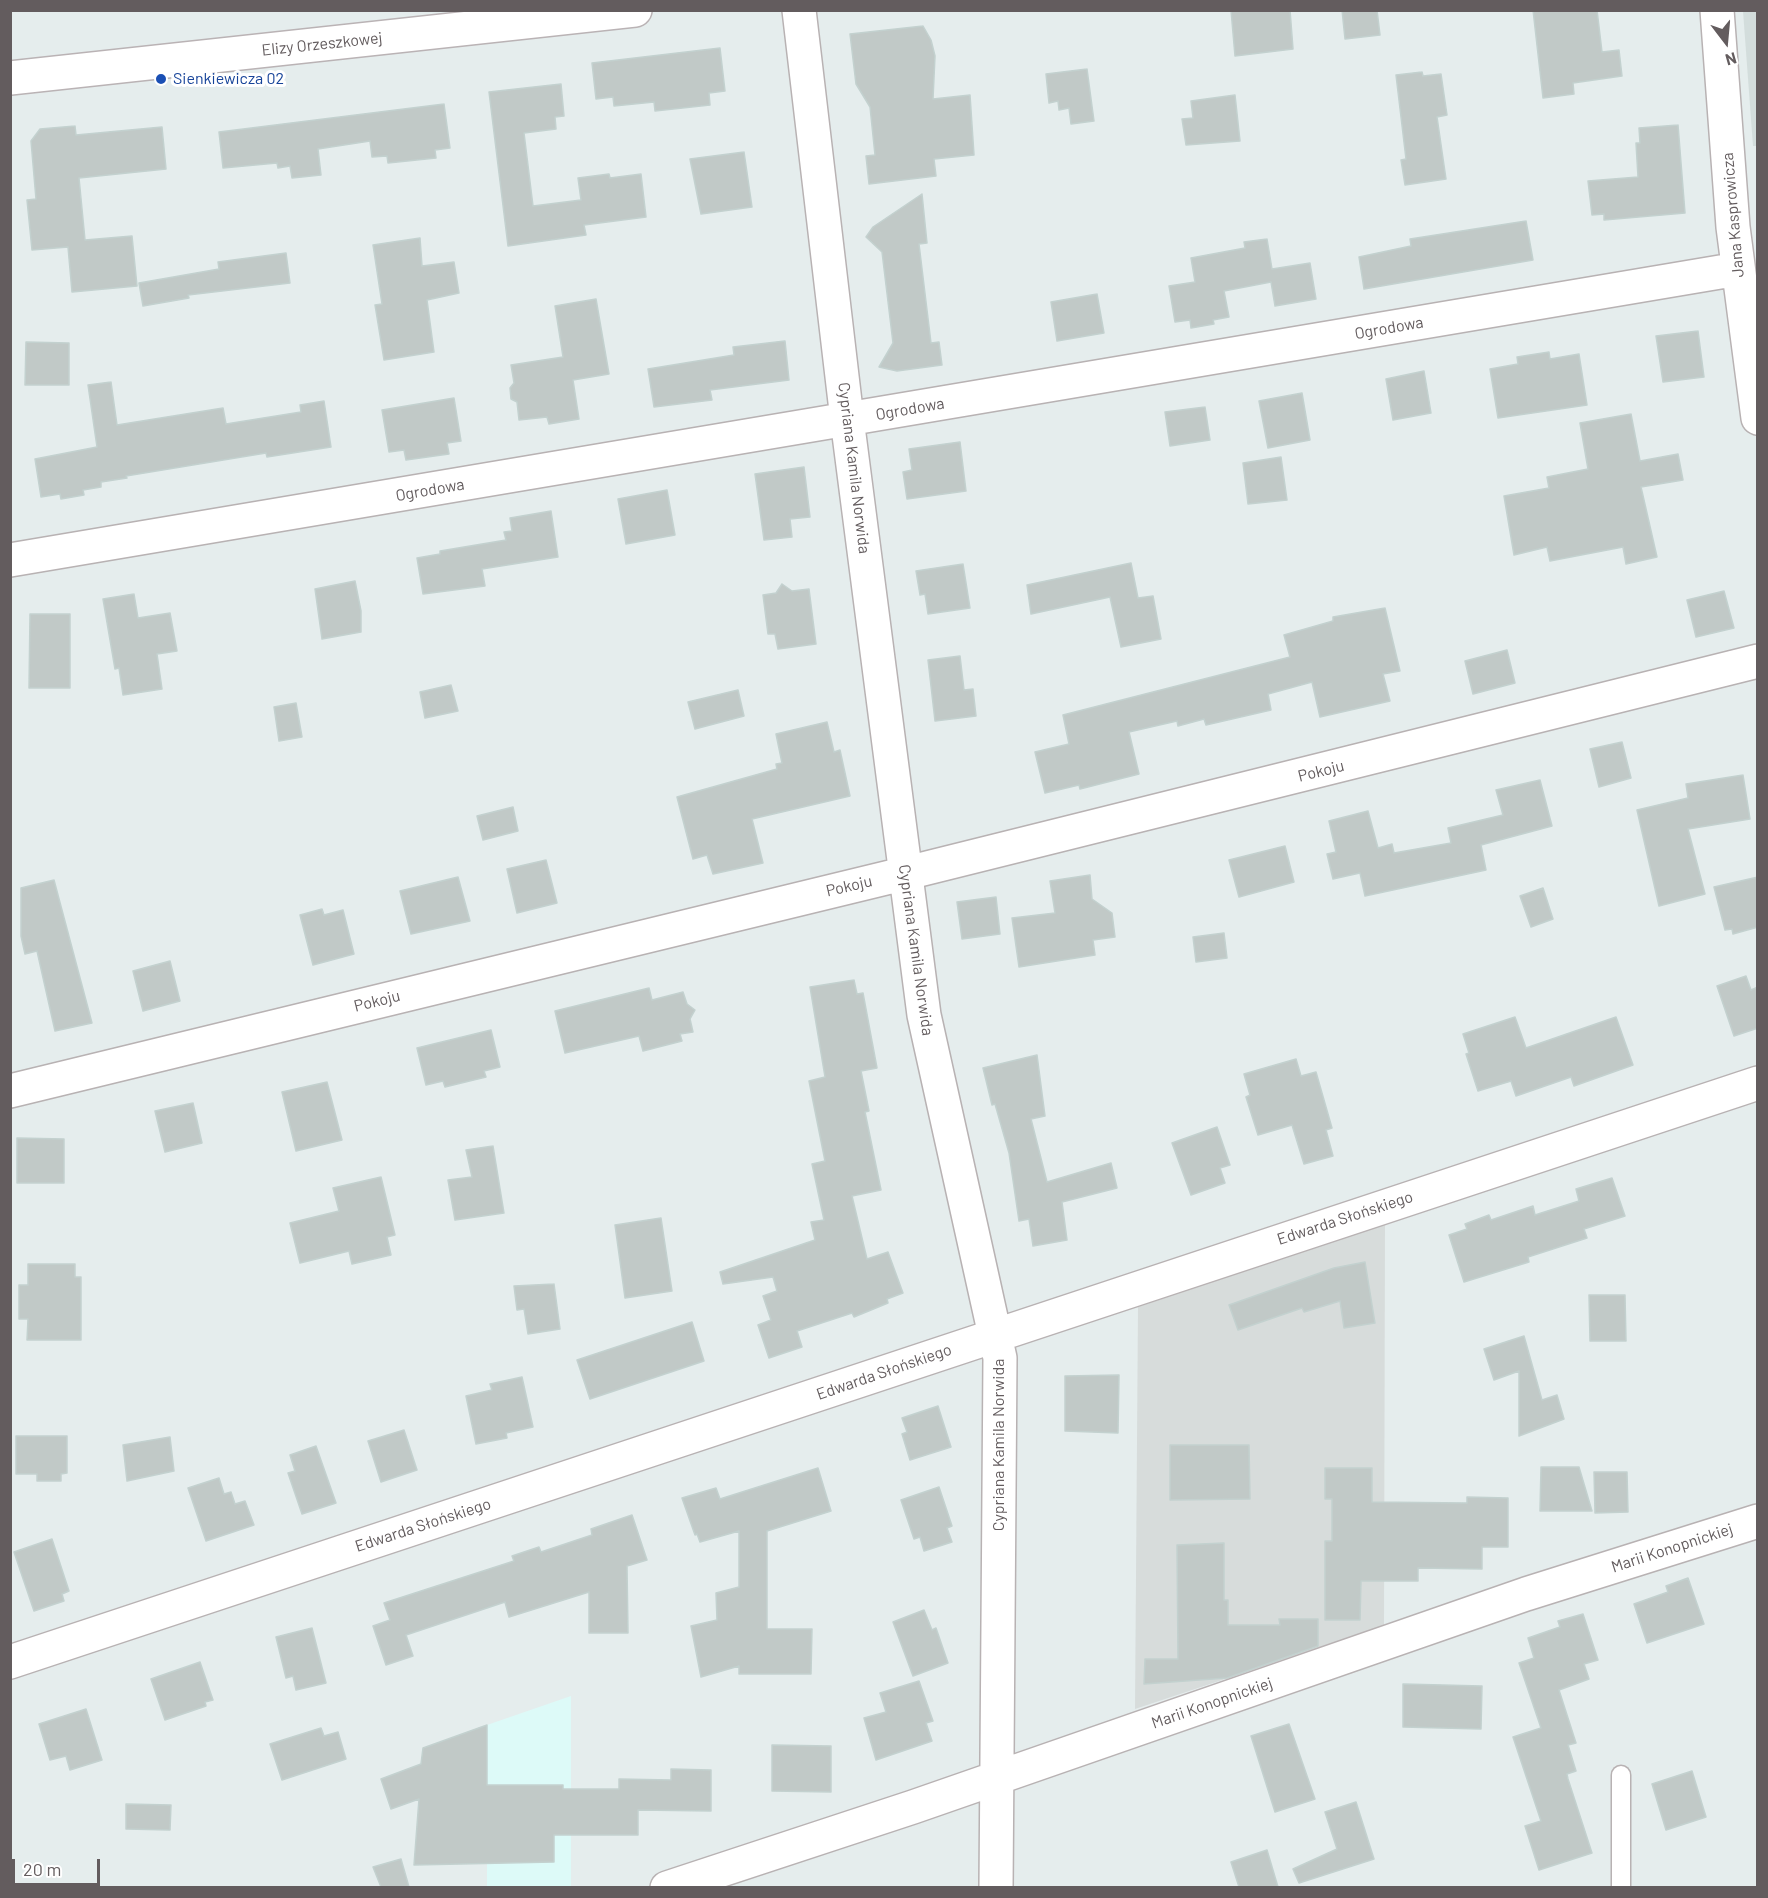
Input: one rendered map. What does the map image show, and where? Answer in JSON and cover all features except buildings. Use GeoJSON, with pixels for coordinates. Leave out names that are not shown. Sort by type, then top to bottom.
{"type":"FeatureCollection","features":[{"type":"Feature","properties":{"kind":"street","name":"Elizy Orzeszkowej"},"geometry":{"type":"LineString","coordinates":[[10,78],[635,10]]}},
{"type":"Feature","properties":{"kind":"street","name":"Cypriana Kamila Norwida"},"geometry":{"type":"LineString","coordinates":[[799,10],[847,419],[928,1037],[996,1334],[1001,1388],[996,1887]]}},
{"type":"Feature","properties":{"kind":"street","name":"Jana Kasprowicza"},"geometry":{"type":"LineString","coordinates":[[1717,10],[1738,269],[1758,418]]}},
{"type":"Feature","properties":{"kind":"street","name":"Ogrodowa"},"geometry":{"type":"LineString","coordinates":[[10,560],[1738,269]]}},
{"type":"Feature","properties":{"kind":"street","name":"Pokoju"},"geometry":{"type":"LineString","coordinates":[[10,1091],[905,874],[1758,660]]}},
{"type":"Feature","properties":{"kind":"street","name":"Edwarda Słońskiego"},"geometry":{"type":"LineString","coordinates":[[10,1662],[1758,1083]]}},
{"type":"Feature","properties":{"kind":"street","name":"Marii Konopnickiej"},"geometry":{"type":"LineString","coordinates":[[667,1887],[997,1778],[1515,1598],[1758,1521]]}},
{"type":"Feature","properties":{"kind":"lane"},"geometry":{"type":"LineString","coordinates":[[1621,1775],[1621,1887]]}},
{"type":"Feature","properties":{"kind":"shaded area"},"geometry":{"type":"Polygon","coordinates":[[[1743,11],[1757,11],[1757,146],[1753,146],[1743,11]]]}},
{"type":"Feature","properties":{"kind":"shaded area"},"geometry":{"type":"Polygon","coordinates":[[[1385,1224],[1384,1626],[1135,1709],[1138,1307],[1385,1224]]]}},
{"type":"Feature","properties":{"kind":"shaded area"},"geometry":{"type":"Polygon","coordinates":[[[571,1696],[571,1887],[487,1887],[487,1725],[571,1696]]]}},
{"type":"Feature","properties":{"kind":"place","name":"Sienkiewicza 02"},"geometry":{"type":"Point","coordinates":[161,79]}}]}
